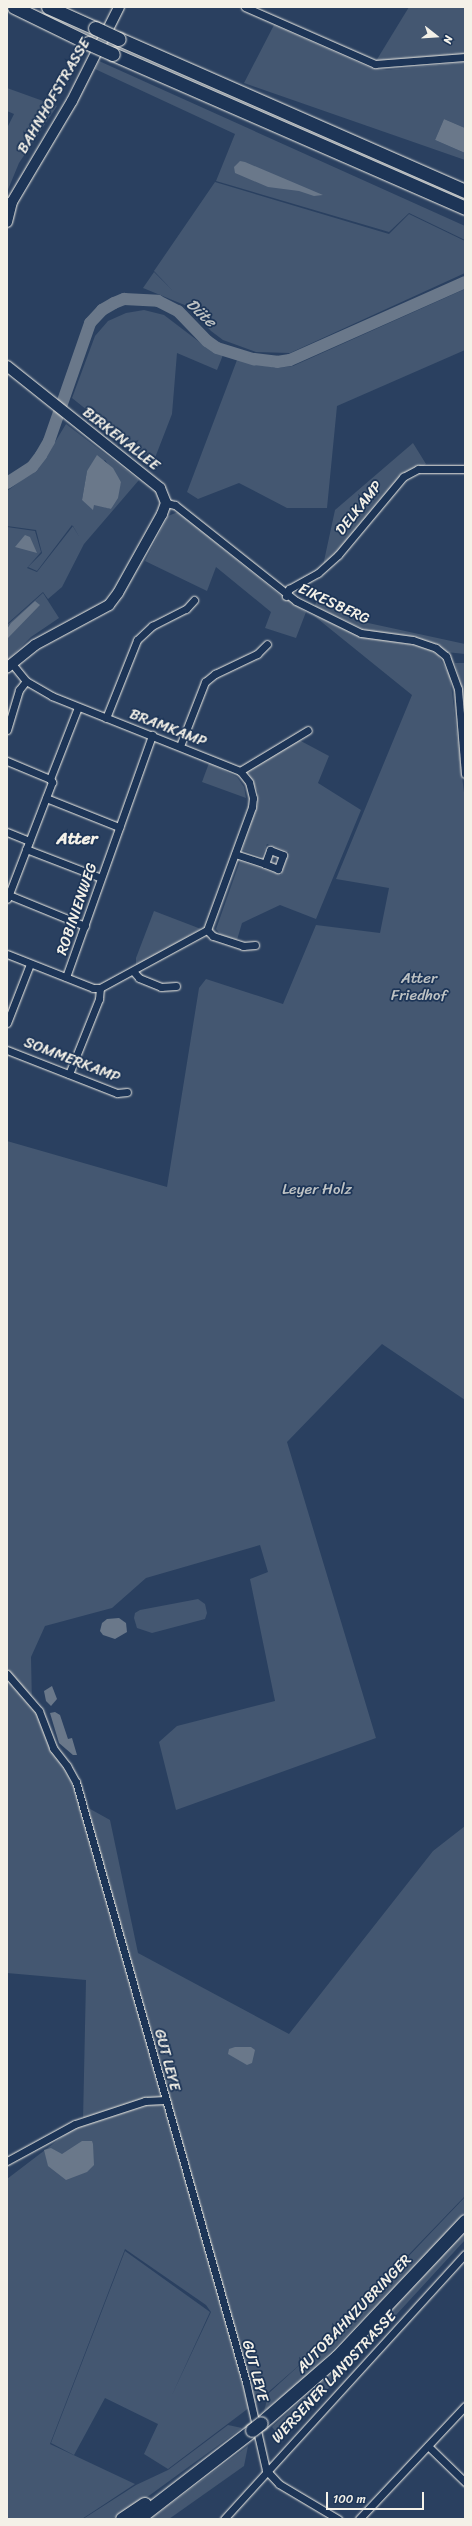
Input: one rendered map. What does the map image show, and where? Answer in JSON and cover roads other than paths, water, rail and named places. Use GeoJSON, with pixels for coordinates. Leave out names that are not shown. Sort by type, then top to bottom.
{"type":"FeatureCollection","features":[{"type":"Feature","properties":{"kind":"highway"},"geometry":{"type":"LineString","coordinates":[[14,7],[88,43],[465,208]]}},
{"type":"Feature","properties":{"kind":"highway"},"geometry":{"type":"LineString","coordinates":[[48,7],[465,191]]}},
{"type":"Feature","properties":{"kind":"highway","name":"AUTOBAHNZUBRINGER"},"geometry":{"type":"LineString","coordinates":[[228,2449],[256,2427],[337,2357],[465,2220]]}},
{"type":"Feature","properties":{"kind":"highway"},"geometry":{"type":"LineString","coordinates":[[122,2519],[228,2449]]}},
{"type":"Feature","properties":{"kind":"highway"},"geometry":{"type":"LineString","coordinates":[[137,2519],[228,2449]]}},
{"type":"Feature","properties":{"kind":"street","name":"BAHNHOFSTRASSE"},"geometry":{"type":"LineString","coordinates":[[7,222],[12,202],[72,101],[119,7]]}},
{"type":"Feature","properties":{"kind":"street"},"geometry":{"type":"LineString","coordinates":[[246,7],[375,64],[465,57]]}},
{"type":"Feature","properties":{"kind":"street","name":"BIRKENALLEE"},"geometry":{"type":"LineString","coordinates":[[7,366],[160,488],[166,503]]}},
{"type":"Feature","properties":{"kind":"street","name":"DELKAMP"},"geometry":{"type":"LineString","coordinates":[[286,596],[289,590],[318,573],[338,555],[403,477],[418,469],[465,468]]}},
{"type":"Feature","properties":{"kind":"street"},"geometry":{"type":"LineString","coordinates":[[9,666],[35,645],[109,605],[118,593],[162,514],[166,503]]}},
{"type":"Feature","properties":{"kind":"street","name":"EIKESBERG"},"geometry":{"type":"LineString","coordinates":[[166,503],[175,505],[286,596],[361,633],[413,640],[436,648],[446,656],[458,689],[465,774]]}},
{"type":"Feature","properties":{"kind":"street"},"geometry":{"type":"LineString","coordinates":[[106,718],[137,640],[152,626],[186,609],[194,600]]}},
{"type":"Feature","properties":{"kind":"street"},"geometry":{"type":"LineString","coordinates":[[180,746],[205,682],[215,674],[257,654],[267,644]]}},
{"type":"Feature","properties":{"kind":"street","name":"BRAMKAMP"},"geometry":{"type":"LineString","coordinates":[[9,666],[26,681],[78,707],[180,746],[240,771]]}},
{"type":"Feature","properties":{"kind":"street"},"geometry":{"type":"LineString","coordinates":[[7,730],[19,690],[26,681]]}},
{"type":"Feature","properties":{"kind":"street"},"geometry":{"type":"LineString","coordinates":[[78,707],[50,778],[52,782],[8,897],[84,926]]}},
{"type":"Feature","properties":{"kind":"street"},"geometry":{"type":"LineString","coordinates":[[7,954],[66,978],[100,988],[207,930],[235,854],[253,798],[249,782],[240,771],[308,730]]}},
{"type":"Feature","properties":{"kind":"street","name":"ROBINIENWEG"},"geometry":{"type":"LineString","coordinates":[[66,978],[152,735]]}},
{"type":"Feature","properties":{"kind":"street"},"geometry":{"type":"LineString","coordinates":[[7,761],[50,778]]}},
{"type":"Feature","properties":{"kind":"street"},"geometry":{"type":"LineString","coordinates":[[46,798],[120,827]]}},
{"type":"Feature","properties":{"kind":"street"},"geometry":{"type":"LineString","coordinates":[[7,832],[28,845],[102,878]]}},
{"type":"Feature","properties":{"kind":"street"},"geometry":{"type":"LineString","coordinates":[[235,854],[278,869],[283,855],[270,850],[265,864]]}},
{"type":"Feature","properties":{"kind":"street"},"geometry":{"type":"LineString","coordinates":[[207,930],[213,936],[243,946],[255,945]]}},
{"type":"Feature","properties":{"kind":"street"},"geometry":{"type":"LineString","coordinates":[[7,1023],[30,964]]}},
{"type":"Feature","properties":{"kind":"street"},"geometry":{"type":"LineString","coordinates":[[133,971],[139,978],[161,987],[176,986]]}},
{"type":"Feature","properties":{"kind":"street"},"geometry":{"type":"LineString","coordinates":[[69,1074],[99,999],[100,988]]}},
{"type":"Feature","properties":{"kind":"street","name":"SOMMERKAMP"},"geometry":{"type":"LineString","coordinates":[[7,1050],[117,1093],[127,1092]]}},
{"type":"Feature","properties":{"kind":"street","name":"GUT LEYE"},"geometry":{"type":"LineString","coordinates":[[7,1674],[39,1711],[53,1748],[68,1766],[76,1782],[246,2382],[266,2470]]}},
{"type":"Feature","properties":{"kind":"street"},"geometry":{"type":"LineString","coordinates":[[7,2161],[75,2124],[145,2101],[165,2100]]}},
{"type":"Feature","properties":{"kind":"street","name":"WERSENER LANDSTRASSE"},"geometry":{"type":"LineString","coordinates":[[224,2519],[266,2470],[465,2254]]}},
{"type":"Feature","properties":{"kind":"street"},"geometry":{"type":"LineString","coordinates":[[359,2519],[465,2406]]}},
{"type":"Feature","properties":{"kind":"street"},"geometry":{"type":"LineString","coordinates":[[428,2446],[465,2482]]}},
{"type":"Feature","properties":{"kind":"street"},"geometry":{"type":"LineString","coordinates":[[266,2470],[279,2484],[338,2519]]}},
{"type":"Feature","properties":{"kind":"waterway","name":"Düte"},"geometry":{"type":"LineString","coordinates":[[7,483],[32,467],[41,455],[49,441],[90,323],[102,310],[114,303],[124,299],[158,301],[178,311],[207,341],[217,348],[254,359],[277,362],[290,360],[465,282]]}},
{"type":"Feature","properties":{"kind":"district","name":"Atter"},"geometry":{"type":"Point","coordinates":[77,839]}},
{"type":"Feature","properties":{"kind":"park label","name":"Atter Friedhof"},"geometry":{"type":"Point","coordinates":[419,986]}},
{"type":"Feature","properties":{"kind":"park label","name":"Leyer Holz"},"geometry":{"type":"Point","coordinates":[317,1190]}}]}
